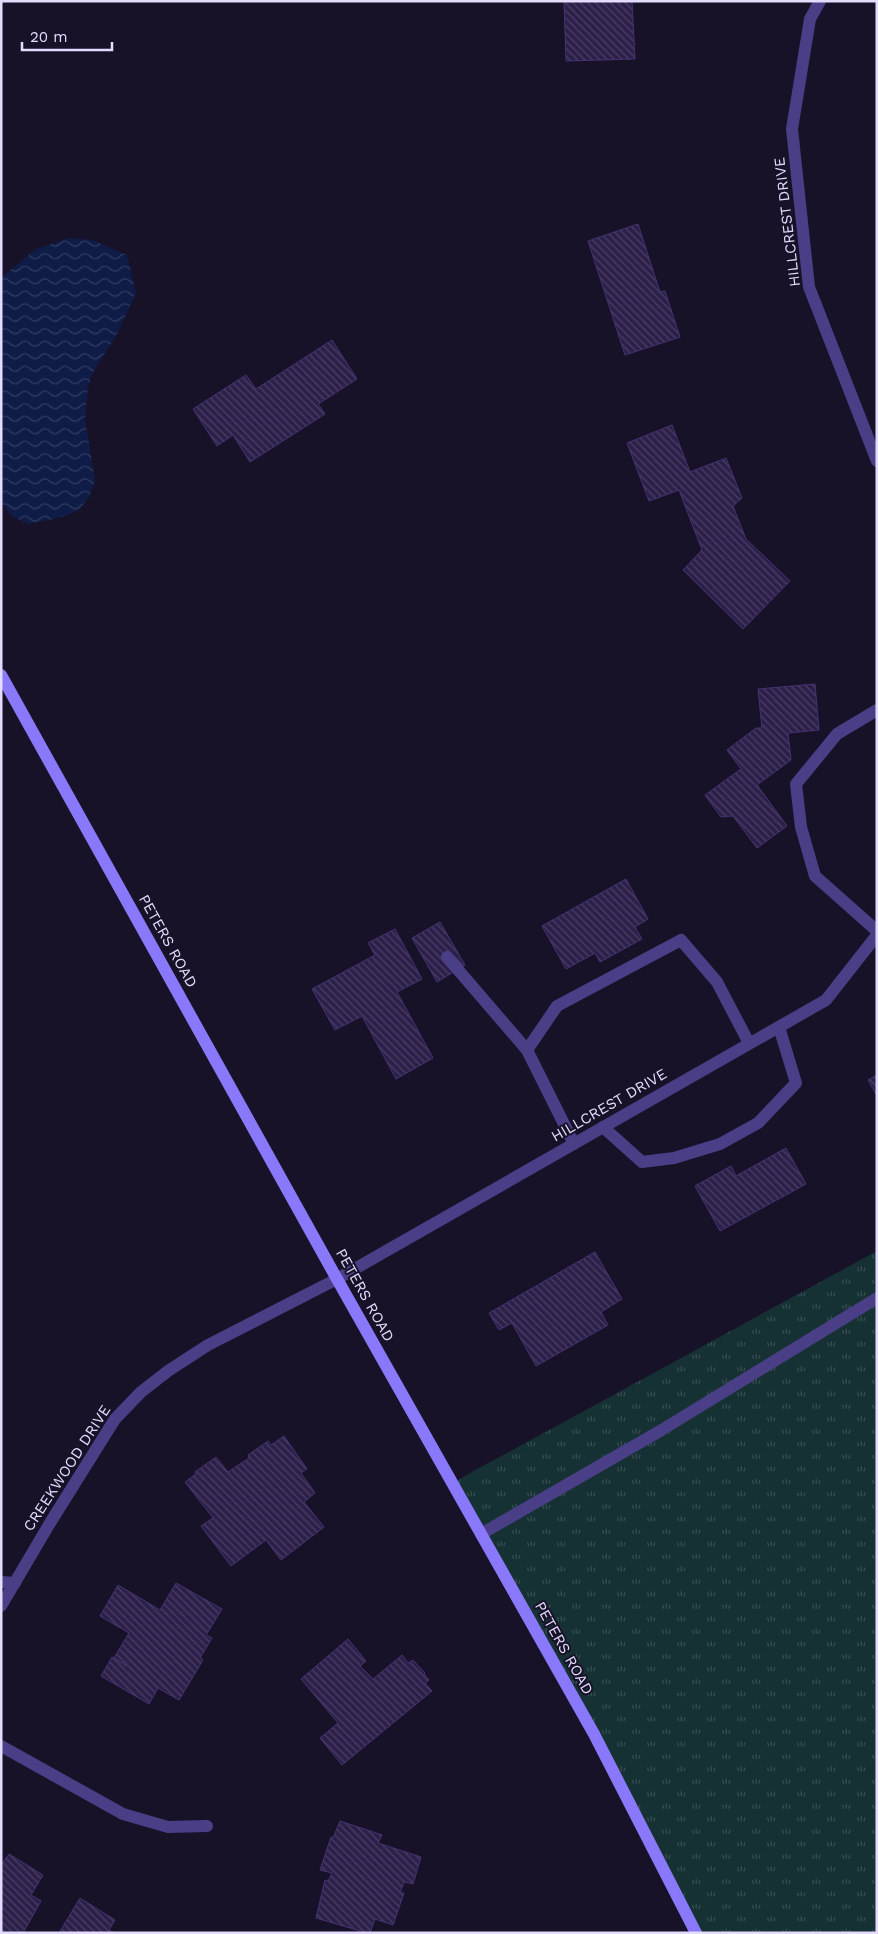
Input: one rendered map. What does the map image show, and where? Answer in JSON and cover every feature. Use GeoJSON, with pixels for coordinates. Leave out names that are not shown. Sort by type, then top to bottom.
{"type":"FeatureCollection","features":[{"type":"Feature","properties":{"kind":"street","name":"HILLCREST DRIVE"},"geometry":{"type":"LineString","coordinates":[[820,1],[810,19],[792,130],[809,287],[877,461]]}},
{"type":"Feature","properties":{"kind":"street","name":"PETERS ROAD"},"geometry":{"type":"LineString","coordinates":[[1,675],[337,1279],[594,1734],[696,1933]]}},
{"type":"Feature","properties":{"kind":"street"},"geometry":{"type":"LineString","coordinates":[[877,710],[837,734],[796,784],[801,827],[815,876],[877,933]]}},
{"type":"Feature","properties":{"kind":"street","name":"HILLCREST DRIVE"},"geometry":{"type":"LineString","coordinates":[[337,1279],[826,1000],[877,933]]}},
{"type":"Feature","properties":{"kind":"street"},"geometry":{"type":"LineString","coordinates":[[526,1050],[557,1006],[681,940],[716,982],[749,1043]]}},
{"type":"Feature","properties":{"kind":"street"},"geometry":{"type":"LineString","coordinates":[[447,957],[526,1050],[574,1144]]}},
{"type":"Feature","properties":{"kind":"street"},"geometry":{"type":"LineString","coordinates":[[603,1127],[642,1162],[674,1158],[720,1144],[758,1123],[796,1083],[779,1027]]}},
{"type":"Feature","properties":{"kind":"street","name":"CREEKWOOD DRIVE"},"geometry":{"type":"LineString","coordinates":[[1,1606],[115,1418],[141,1392],[208,1345],[337,1279]]}},
{"type":"Feature","properties":{"kind":"street"},"geometry":{"type":"LineString","coordinates":[[481,1534],[660,1431],[877,1298]]}},
{"type":"Feature","properties":{"kind":"street"},"geometry":{"type":"LineString","coordinates":[[1,1582],[15,1583]]}},
{"type":"Feature","properties":{"kind":"street"},"geometry":{"type":"LineString","coordinates":[[1,1746],[123,1814],[168,1826],[207,1826]]}},
{"type":"Feature","properties":{"kind":"green space"},"geometry":{"type":"Polygon","coordinates":[[[877,1251],[877,1933],[696,1933],[452,1483],[877,1251]]]}},
{"type":"Feature","properties":{"kind":"water"},"geometry":{"type":"Polygon","coordinates":[[[70,238],[92,240],[127,255],[136,293],[116,336],[93,372],[88,387],[85,419],[95,481],[89,497],[79,510],[59,518],[28,524],[12,516],[1,502],[1,278],[36,249],[70,238]]]}},
{"type":"Feature","properties":{"kind":"building"},"geometry":{"type":"Polygon","coordinates":[[[564,1],[632,1],[635,59],[566,61],[564,1]]]}},
{"type":"Feature","properties":{"kind":"building"},"geometry":{"type":"Polygon","coordinates":[[[638,224],[660,292],[665,291],[680,337],[625,355],[588,241],[638,224]]]}},
{"type":"Feature","properties":{"kind":"building"},"geometry":{"type":"Polygon","coordinates":[[[332,340],[357,379],[318,404],[325,414],[250,462],[233,435],[217,446],[193,409],[246,375],[256,389],[332,340]]]}},
{"type":"Feature","properties":{"kind":"building"},"geometry":{"type":"Polygon","coordinates":[[[672,425],[690,472],[726,458],[742,498],[733,506],[746,539],[790,581],[743,629],[683,570],[702,550],[679,490],[649,501],[627,443],[672,425]]]}},
{"type":"Feature","properties":{"kind":"building"},"geometry":{"type":"Polygon","coordinates":[[[815,684],[819,730],[788,733],[791,760],[757,785],[787,826],[757,848],[733,816],[721,817],[705,795],[741,769],[727,750],[756,728],[762,728],[758,689],[815,684]]]}},
{"type":"Feature","properties":{"kind":"building"},"geometry":{"type":"Polygon","coordinates":[[[626,879],[648,919],[635,927],[642,939],[600,962],[595,953],[566,969],[542,926],[626,879]]]}},
{"type":"Feature","properties":{"kind":"building"},"geometry":{"type":"Polygon","coordinates":[[[440,922],[465,965],[437,982],[412,938],[440,922]]]}},
{"type":"Feature","properties":{"kind":"building"},"geometry":{"type":"Polygon","coordinates":[[[395,929],[422,979],[397,992],[433,1058],[396,1079],[362,1016],[335,1030],[312,989],[375,955],[368,943],[395,929]]]}},
{"type":"Feature","properties":{"kind":"building"},"geometry":{"type":"Polygon","coordinates":[[[877,1075],[877,1096],[868,1080],[877,1075]]]}},
{"type":"Feature","properties":{"kind":"building"},"geometry":{"type":"Polygon","coordinates":[[[786,1148],[806,1184],[720,1231],[695,1186],[731,1166],[736,1176],[786,1148]]]}},
{"type":"Feature","properties":{"kind":"building"},"geometry":{"type":"Polygon","coordinates":[[[595,1252],[622,1299],[601,1312],[608,1325],[536,1366],[512,1323],[499,1330],[489,1313],[595,1252]]]}},
{"type":"Feature","properties":{"kind":"building"},"geometry":{"type":"Polygon","coordinates":[[[284,1436],[307,1469],[301,1473],[315,1493],[304,1502],[324,1527],[281,1560],[266,1540],[231,1566],[201,1526],[213,1518],[185,1482],[196,1474],[195,1472],[216,1457],[228,1472],[249,1458],[248,1455],[268,1441],[271,1445],[284,1436]]]}},
{"type":"Feature","properties":{"kind":"building"},"geometry":{"type":"Polygon","coordinates":[[[176,1583],[222,1609],[206,1635],[212,1638],[200,1658],[203,1660],[179,1700],[158,1688],[149,1704],[101,1676],[112,1657],[127,1666],[114,1658],[129,1633],[100,1616],[118,1585],[160,1610],[176,1583]]]}},
{"type":"Feature","properties":{"kind":"building"},"geometry":{"type":"Polygon","coordinates":[[[348,1639],[366,1661],[360,1666],[373,1679],[402,1655],[408,1663],[413,1660],[425,1673],[429,1680],[425,1683],[432,1691],[342,1765],[320,1738],[338,1723],[301,1679],[348,1639]]]}},
{"type":"Feature","properties":{"kind":"building"},"geometry":{"type":"Polygon","coordinates":[[[340,1821],[382,1835],[378,1843],[421,1857],[413,1884],[404,1882],[400,1893],[404,1893],[393,1925],[375,1919],[370,1933],[367,1933],[316,1918],[325,1880],[328,1881],[332,1873],[320,1870],[331,1837],[333,1838],[340,1821]]]}},
{"type":"Feature","properties":{"kind":"building"},"geometry":{"type":"Polygon","coordinates":[[[9,1854],[43,1875],[31,1895],[41,1901],[23,1933],[1,1933],[1,1865],[9,1854]]]}},
{"type":"Feature","properties":{"kind":"building"},"geometry":{"type":"Polygon","coordinates":[[[80,1898],[115,1920],[109,1930],[115,1933],[59,1933],[80,1898]]]}}]}
